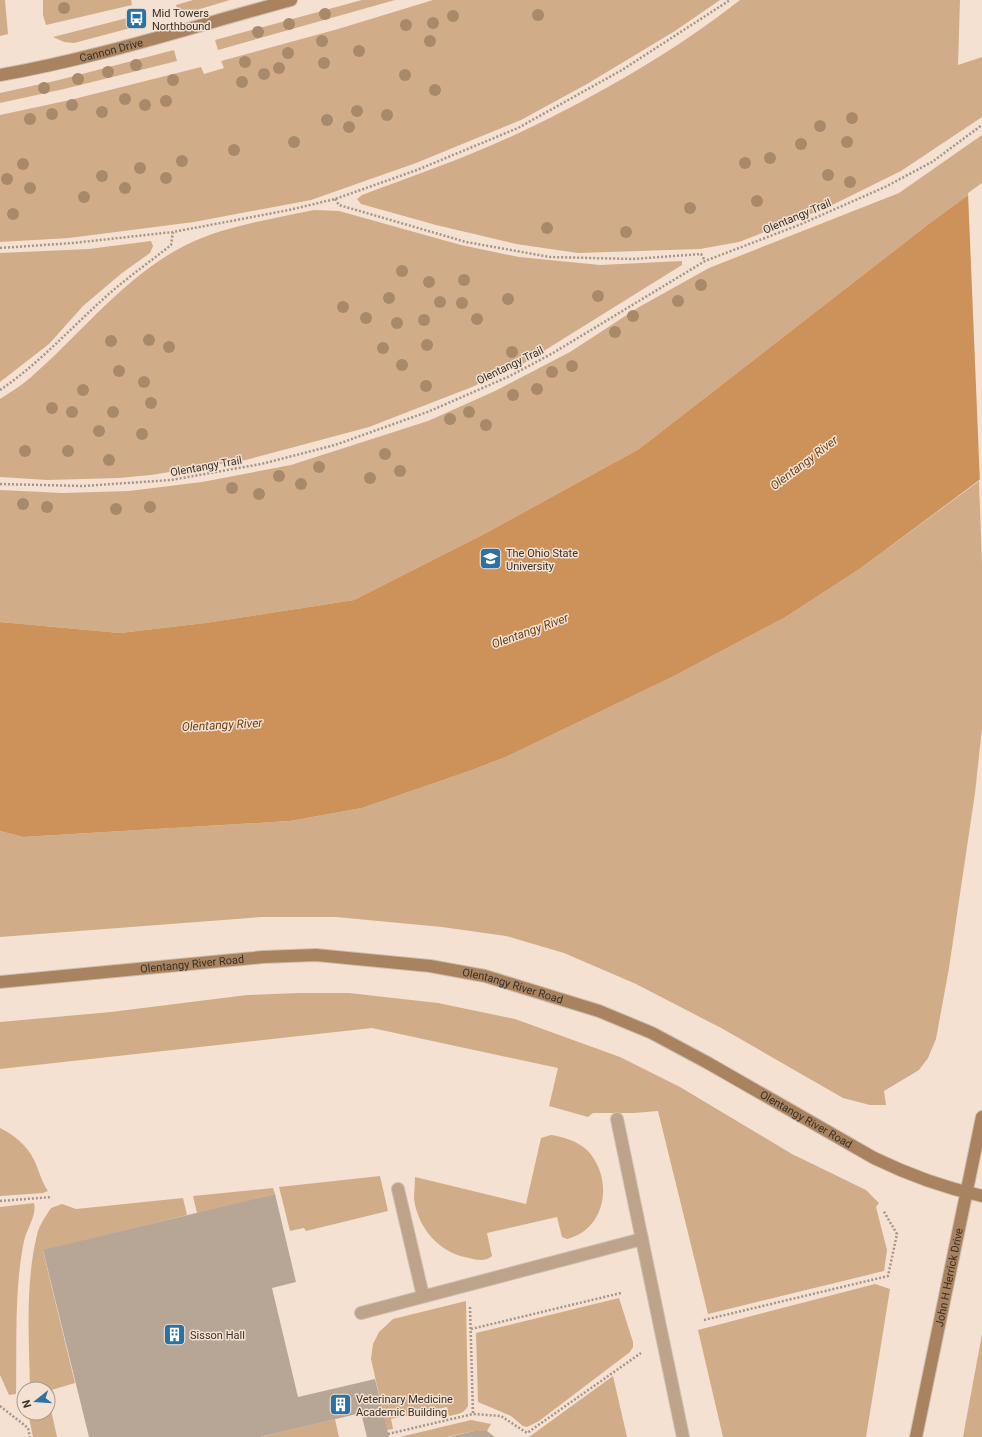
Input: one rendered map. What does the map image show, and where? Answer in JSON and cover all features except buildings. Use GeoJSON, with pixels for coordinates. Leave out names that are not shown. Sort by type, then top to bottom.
{"type":"FeatureCollection","features":[{"type":"Feature","properties":{"kind":"main road","name":"Cannon Drive"},"geometry":{"type":"LineString","coordinates":[[0,75],[33,69],[143,41],[291,0]]}},
{"type":"Feature","properties":{"kind":"main road","name":"Olentangy River Road"},"geometry":{"type":"LineString","coordinates":[[0,982],[263,957],[316,955],[430,966],[485,976],[599,1011],[652,1033],[708,1063],[874,1158],[900,1171],[966,1193],[982,1196]]}},
{"type":"Feature","properties":{"kind":"main road","name":"John H Herrick Drive"},"geometry":{"type":"LineString","coordinates":[[916,1437],[982,1117]]}},
{"type":"Feature","properties":{"kind":"lane"},"geometry":{"type":"LineString","coordinates":[[617,1119],[683,1437]]}},
{"type":"Feature","properties":{"kind":"lane"},"geometry":{"type":"LineString","coordinates":[[398,1189],[423,1296]]}},
{"type":"Feature","properties":{"kind":"lane"},"geometry":{"type":"LineString","coordinates":[[361,1313],[642,1239]]}},
{"type":"Feature","properties":{"kind":"path"},"geometry":{"type":"LineString","coordinates":[[0,248],[73,243],[173,232],[282,212],[334,199],[417,170],[518,128],[622,70],[730,0]]}},
{"type":"Feature","properties":{"kind":"path","name":"Olentangy Trail"},"geometry":{"type":"LineString","coordinates":[[0,484],[83,486],[171,480],[261,464],[335,445],[430,411],[510,376],[553,353],[705,261],[799,225],[885,187],[932,162],[982,125]]}},
{"type":"Feature","properties":{"kind":"path"},"geometry":{"type":"LineString","coordinates":[[334,199],[339,205],[466,242],[550,257],[633,259],[701,254],[705,261]]}},
{"type":"Feature","properties":{"kind":"path"},"geometry":{"type":"LineString","coordinates":[[0,390],[11,383],[100,301],[171,245],[173,232]]}},
{"type":"Feature","properties":{"kind":"path"},"geometry":{"type":"LineString","coordinates":[[0,1201],[52,1197]]}},
{"type":"Feature","properties":{"kind":"path"},"geometry":{"type":"LineString","coordinates":[[704,1320],[888,1276],[897,1234],[883,1210]]}},
{"type":"Feature","properties":{"kind":"path"},"geometry":{"type":"LineString","coordinates":[[470,1284],[473,1414]]}},
{"type":"Feature","properties":{"kind":"path"},"geometry":{"type":"LineString","coordinates":[[471,1329],[622,1293]]}},
{"type":"Feature","properties":{"kind":"path"},"geometry":{"type":"LineString","coordinates":[[388,1434],[473,1414],[501,1416],[526,1433],[641,1353]]}},
{"type":"Feature","properties":{"kind":"path"},"geometry":{"type":"LineString","coordinates":[[0,1406],[28,1428],[30,1437]]}},
{"type":"Feature","properties":{"kind":"shaded area"},"geometry":{"type":"Polygon","coordinates":[[[0,0],[5,0],[8,34],[0,36],[0,0]]]}},
{"type":"Feature","properties":{"kind":"shaded area"},"geometry":{"type":"Polygon","coordinates":[[[43,0],[131,0],[132,5],[46,25],[43,15],[43,0]]]}},
{"type":"Feature","properties":{"kind":"shaded area"},"geometry":{"type":"Polygon","coordinates":[[[193,0],[230,0],[180,15],[176,5],[193,0]]]}},
{"type":"Feature","properties":{"kind":"shaded area"},"geometry":{"type":"Polygon","coordinates":[[[362,0],[395,0],[218,50],[215,40],[362,0]]]}},
{"type":"Feature","properties":{"kind":"shaded area"},"geometry":{"type":"Polygon","coordinates":[[[433,0],[720,0],[675,31],[587,84],[521,120],[416,163],[311,200],[194,222],[69,238],[0,242],[0,115],[70,100],[201,67],[204,74],[224,68],[221,61],[338,29],[433,0]]]}},
{"type":"Feature","properties":{"kind":"shaded area"},"geometry":{"type":"Polygon","coordinates":[[[740,0],[960,0],[958,65],[982,57],[982,117],[901,171],[826,208],[739,242],[700,249],[578,253],[516,244],[436,225],[361,204],[357,199],[362,195],[484,149],[550,118],[635,72],[690,37],[740,0]]]}},
{"type":"Feature","properties":{"kind":"shaded area"},"geometry":{"type":"Polygon","coordinates":[[[135,16],[138,26],[74,43],[64,42],[53,37],[135,16]]]}},
{"type":"Feature","properties":{"kind":"shaded area"},"geometry":{"type":"Polygon","coordinates":[[[174,50],[177,61],[0,103],[0,93],[59,80],[174,50]]]}},
{"type":"Feature","properties":{"kind":"shaded area"},"geometry":{"type":"Polygon","coordinates":[[[982,135],[982,185],[930,223],[639,449],[486,533],[354,600],[205,623],[120,633],[0,622],[0,490],[63,493],[129,491],[202,482],[291,465],[428,421],[495,391],[570,352],[639,307],[709,268],[899,193],[982,135]]]}},
{"type":"Feature","properties":{"kind":"shaded area"},"geometry":{"type":"Polygon","coordinates":[[[314,210],[339,211],[461,245],[519,257],[600,265],[682,261],[682,265],[526,362],[472,387],[369,427],[246,460],[151,475],[119,478],[47,480],[0,477],[0,399],[30,378],[123,289],[164,258],[201,238],[248,224],[314,210]]]}},
{"type":"Feature","properties":{"kind":"shaded area"},"geometry":{"type":"Polygon","coordinates":[[[151,241],[153,246],[150,253],[122,273],[83,306],[49,344],[0,382],[0,253],[89,249],[151,241]]]}},
{"type":"Feature","properties":{"kind":"shaded area"},"geometry":{"type":"Polygon","coordinates":[[[979,481],[982,563],[982,728],[975,793],[949,968],[936,1039],[928,1058],[919,1070],[884,1091],[886,1105],[870,1105],[843,1098],[723,1029],[636,984],[564,953],[506,936],[442,927],[336,917],[261,917],[0,937],[0,831],[23,837],[290,821],[362,808],[472,770],[508,756],[672,677],[784,618],[861,568],[979,481]]]}},
{"type":"Feature","properties":{"kind":"shaded area"},"geometry":{"type":"Polygon","coordinates":[[[349,993],[438,1003],[515,1019],[620,1057],[680,1087],[792,1154],[866,1190],[879,1203],[876,1207],[887,1250],[884,1271],[708,1314],[658,1111],[634,1113],[593,1113],[588,1117],[549,1106],[558,1068],[372,1028],[0,1069],[0,1022],[111,1012],[247,995],[349,993]]]}},
{"type":"Feature","properties":{"kind":"shaded area"},"geometry":{"type":"Polygon","coordinates":[[[0,1128],[15,1137],[28,1150],[48,1191],[43,1193],[0,1196],[0,1128]]]}},
{"type":"Feature","properties":{"kind":"shaded area"},"geometry":{"type":"Polygon","coordinates":[[[551,1135],[565,1138],[579,1144],[587,1150],[596,1161],[601,1174],[603,1188],[602,1201],[598,1214],[591,1225],[580,1233],[567,1239],[562,1237],[557,1217],[487,1233],[492,1256],[484,1260],[458,1255],[448,1251],[432,1238],[425,1229],[416,1210],[414,1199],[415,1177],[526,1204],[541,1138],[551,1135]]]}},
{"type":"Feature","properties":{"kind":"shaded area"},"geometry":{"type":"Polygon","coordinates":[[[380,1176],[388,1211],[306,1231],[304,1228],[290,1231],[279,1187],[380,1176]]]}},
{"type":"Feature","properties":{"kind":"shaded area"},"geometry":{"type":"Polygon","coordinates":[[[273,1188],[275,1194],[197,1213],[193,1196],[273,1188]]]}},
{"type":"Feature","properties":{"kind":"shaded area"},"geometry":{"type":"Polygon","coordinates":[[[183,1198],[187,1215],[43,1251],[75,1383],[56,1389],[56,1381],[30,1381],[29,1292],[33,1254],[38,1231],[51,1208],[62,1204],[76,1209],[183,1198]]]}},
{"type":"Feature","properties":{"kind":"shaded area"},"geometry":{"type":"Polygon","coordinates":[[[34,1203],[35,1208],[25,1236],[17,1297],[16,1394],[9,1395],[0,1375],[0,1207],[34,1203]]]}},
{"type":"Feature","properties":{"kind":"shaded area"},"geometry":{"type":"Polygon","coordinates":[[[875,1284],[890,1289],[866,1437],[723,1437],[698,1330],[875,1284]]]}},
{"type":"Feature","properties":{"kind":"shaded area"},"geometry":{"type":"Polygon","coordinates":[[[619,1298],[633,1342],[633,1347],[630,1352],[539,1421],[527,1427],[523,1426],[511,1416],[478,1402],[476,1333],[619,1298]]]}},
{"type":"Feature","properties":{"kind":"shaded area"},"geometry":{"type":"Polygon","coordinates":[[[466,1301],[468,1406],[462,1412],[449,1416],[447,1407],[391,1419],[393,1429],[387,1430],[371,1359],[373,1344],[379,1332],[393,1319],[466,1301]]]}},
{"type":"Feature","properties":{"kind":"shaded area"},"geometry":{"type":"Polygon","coordinates":[[[982,1334],[982,1437],[963,1437],[982,1334]]]}},
{"type":"Feature","properties":{"kind":"shaded area"},"geometry":{"type":"Polygon","coordinates":[[[613,1376],[627,1437],[529,1437],[613,1376]]]}},
{"type":"Feature","properties":{"kind":"shaded area"},"geometry":{"type":"Polygon","coordinates":[[[335,1419],[339,1437],[260,1437],[335,1419]]]}},
{"type":"Feature","properties":{"kind":"shaded area"},"geometry":{"type":"Polygon","coordinates":[[[471,1420],[491,1424],[487,1431],[474,1431],[447,1437],[400,1437],[471,1420]]]}},
{"type":"Feature","properties":{"kind":"shaded area"},"geometry":{"type":"Polygon","coordinates":[[[30,1421],[53,1421],[57,1437],[33,1437],[30,1421]]]}},
{"type":"Feature","properties":{"kind":"water","name":"Olentangy River"},"geometry":{"type":"Polygon","coordinates":[[[982,185],[982,478],[861,568],[784,618],[672,677],[508,756],[362,808],[290,821],[23,837],[0,831],[0,622],[120,633],[205,623],[354,600],[486,533],[639,449],[930,223],[982,185]]]}},
{"type":"Feature","properties":{"kind":"pier"},"geometry":{"type":"Polygon","coordinates":[[[982,183],[982,481],[980,483],[968,193],[982,183]]]}},
{"type":"Feature","properties":{"kind":"place","name":"Mid Towers Northbound"},"geometry":{"type":"Point","coordinates":[137,19]}},
{"type":"Feature","properties":{"kind":"place","name":"The Ohio State University"},"geometry":{"type":"Point","coordinates":[491,559]}},
{"type":"Feature","properties":{"kind":"place","name":"Sisson Hall"},"geometry":{"type":"Point","coordinates":[174,1335]}},
{"type":"Feature","properties":{"kind":"place","name":"Veterinary Medicine Academic Building"},"geometry":{"type":"Point","coordinates":[341,1405]}}]}
